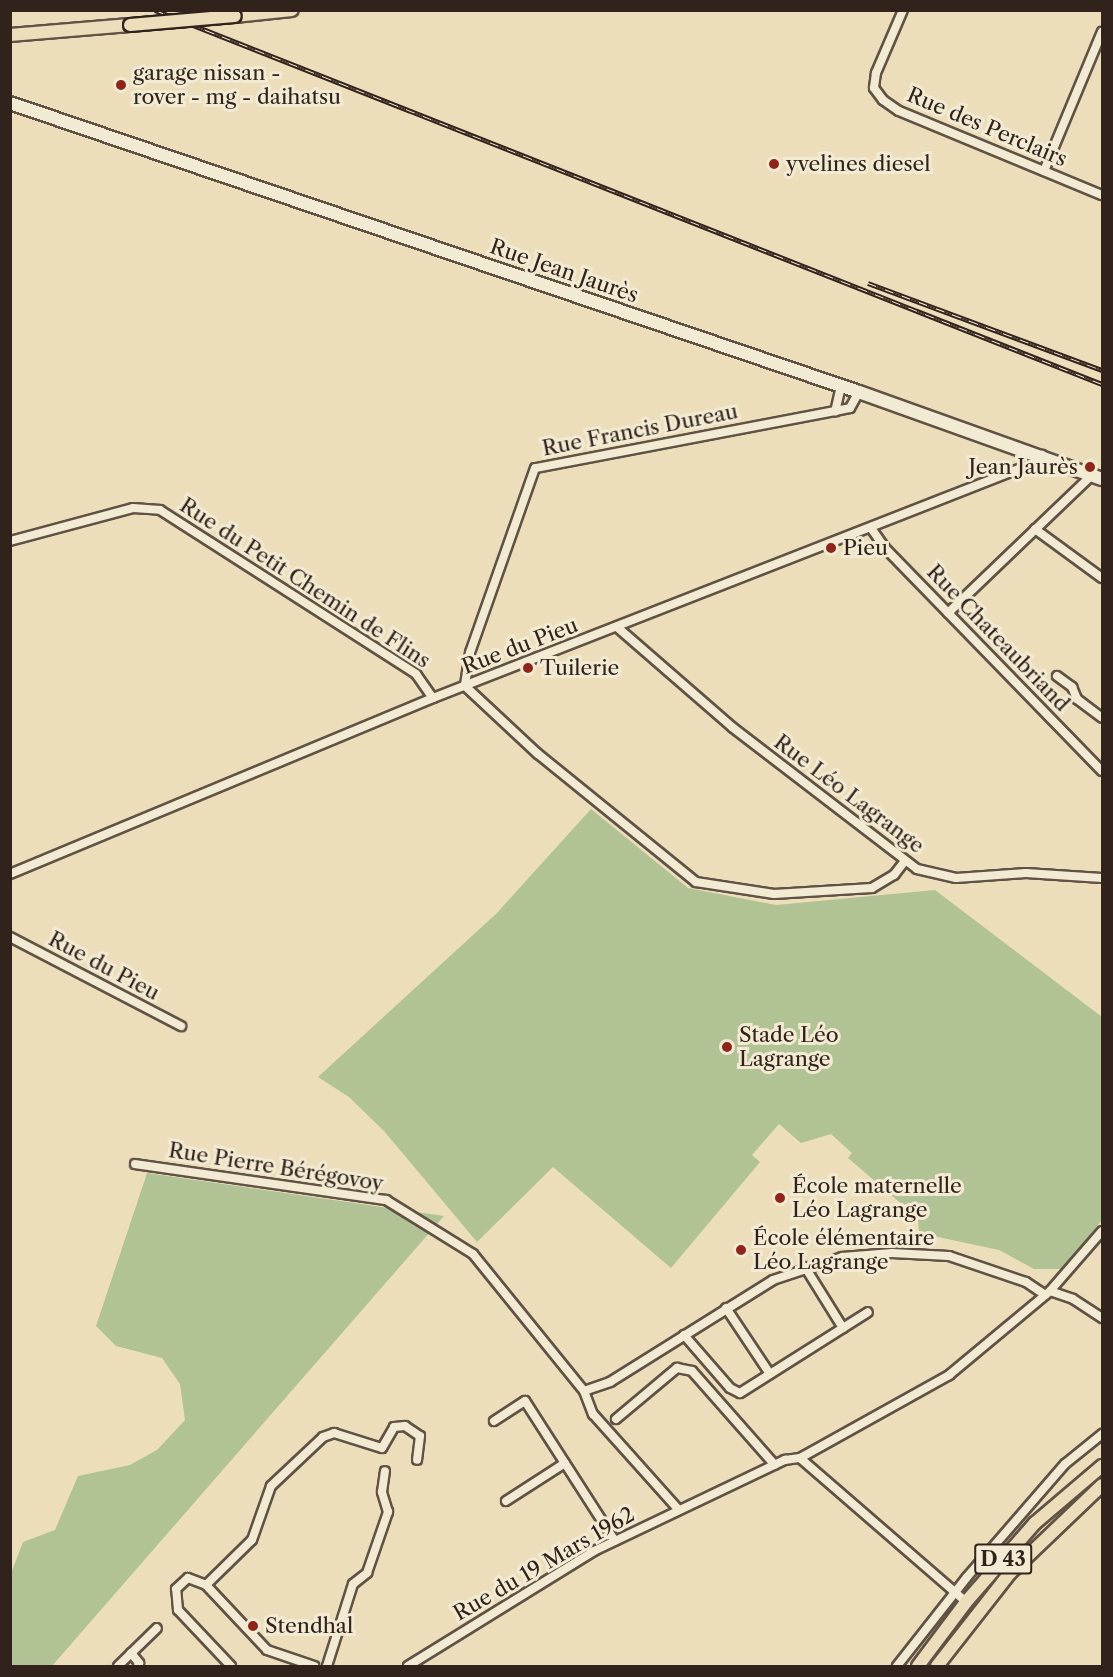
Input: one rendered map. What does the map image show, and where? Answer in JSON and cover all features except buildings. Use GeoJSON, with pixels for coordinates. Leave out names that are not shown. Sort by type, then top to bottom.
{"type":"FeatureCollection","features":[{"type":"Feature","properties":{"kind":"main road"},"geometry":{"type":"LineString","coordinates":[[10,34],[292,10]]}},
{"type":"Feature","properties":{"kind":"main road","name":"Rue Jean Jaurès"},"geometry":{"type":"LineString","coordinates":[[10,103],[842,386],[1042,455],[1097,477]]}},
{"type":"Feature","properties":{"kind":"main road","name":"D 43"},"geometry":{"type":"LineString","coordinates":[[918,1666],[966,1602],[1035,1523],[1102,1466]]}},
{"type":"Feature","properties":{"kind":"main road","name":"D 43"},"geometry":{"type":"LineString","coordinates":[[937,1666],[985,1604],[1045,1536],[1101,1489]]}},
{"type":"Feature","properties":{"kind":"main road"},"geometry":{"type":"LineString","coordinates":[[969,1625],[966,1602],[985,1604]]}},
{"type":"Feature","properties":{"kind":"street","name":"Rue des Perclairs"},"geometry":{"type":"LineString","coordinates":[[903,10],[876,73],[874,88],[883,100],[899,111],[1102,195]]}},
{"type":"Feature","properties":{"kind":"street"},"geometry":{"type":"LineString","coordinates":[[1044,171],[1102,32]]}},
{"type":"Feature","properties":{"kind":"street"},"geometry":{"type":"LineString","coordinates":[[835,411],[842,386]]}},
{"type":"Feature","properties":{"kind":"street","name":"Rue Francis Dureau"},"geometry":{"type":"LineString","coordinates":[[465,686],[467,661],[535,468],[850,408],[859,392]]}},
{"type":"Feature","properties":{"kind":"street","name":"Rue du Pieu"},"geometry":{"type":"LineString","coordinates":[[10,874],[433,698],[1039,461],[1042,455]]}},
{"type":"Feature","properties":{"kind":"street"},"geometry":{"type":"LineString","coordinates":[[948,613],[1035,529],[1097,477]]}},
{"type":"Feature","properties":{"kind":"street","name":"Rue du Petit Chemin de Flins"},"geometry":{"type":"LineString","coordinates":[[10,541],[133,508],[160,510],[416,674],[433,698]]}},
{"type":"Feature","properties":{"kind":"street","name":"Rue Chateaubriand"},"geometry":{"type":"LineString","coordinates":[[871,528],[948,613],[1102,771]]}},
{"type":"Feature","properties":{"kind":"street"},"geometry":{"type":"LineString","coordinates":[[1035,529],[1102,578]]}},
{"type":"Feature","properties":{"kind":"street","name":"Rue Léo Lagrange"},"geometry":{"type":"LineString","coordinates":[[617,627],[732,727],[904,861],[934,875],[956,878],[1026,873],[1102,878]]}},
{"type":"Feature","properties":{"kind":"street"},"geometry":{"type":"LineString","coordinates":[[1057,676],[1072,687],[1077,699],[1102,718]]}},
{"type":"Feature","properties":{"kind":"street"},"geometry":{"type":"LineString","coordinates":[[465,686],[549,763],[696,882],[774,894],[872,888],[894,875],[904,861]]}},
{"type":"Feature","properties":{"kind":"street","name":"Rue du Pieu"},"geometry":{"type":"LineString","coordinates":[[10,938],[181,1026]]}},
{"type":"Feature","properties":{"kind":"street","name":"Rue Pierre Bérégovoy"},"geometry":{"type":"LineString","coordinates":[[135,1164],[386,1200],[473,1254],[584,1391],[593,1414],[678,1509]]}},
{"type":"Feature","properties":{"kind":"street","name":"Rue du 19 Mars 1962"},"geometry":{"type":"LineString","coordinates":[[408,1666],[615,1541],[678,1509],[775,1465],[800,1458],[949,1374],[1048,1293],[1102,1231]]}},
{"type":"Feature","properties":{"kind":"street"},"geometry":{"type":"LineString","coordinates":[[584,1391],[610,1382],[773,1280],[805,1267],[866,1254],[930,1254],[981,1264],[1026,1281],[1048,1293],[1073,1299],[1102,1318]]}},
{"type":"Feature","properties":{"kind":"street"},"geometry":{"type":"LineString","coordinates":[[805,1267],[843,1328]]}},
{"type":"Feature","properties":{"kind":"street"},"geometry":{"type":"LineString","coordinates":[[726,1308],[770,1374]]}},
{"type":"Feature","properties":{"kind":"street"},"geometry":{"type":"LineString","coordinates":[[684,1335],[735,1393],[770,1374],[868,1312]]}},
{"type":"Feature","properties":{"kind":"street"},"geometry":{"type":"LineString","coordinates":[[616,1419],[677,1368],[692,1371],[775,1465]]}},
{"type":"Feature","properties":{"kind":"street"},"geometry":{"type":"LineString","coordinates":[[494,1421],[525,1401],[615,1541]]}},
{"type":"Feature","properties":{"kind":"street"},"geometry":{"type":"LineString","coordinates":[[206,1585],[252,1540],[271,1486],[323,1437],[334,1432],[381,1448],[394,1427],[405,1425],[420,1436],[417,1460]]}},
{"type":"Feature","properties":{"kind":"street"},"geometry":{"type":"LineString","coordinates":[[897,1666],[955,1592],[1065,1464],[1102,1434]]}},
{"type":"Feature","properties":{"kind":"street"},"geometry":{"type":"LineString","coordinates":[[800,1458],[966,1602]]}},
{"type":"Feature","properties":{"kind":"street"},"geometry":{"type":"LineString","coordinates":[[506,1501],[565,1463]]}},
{"type":"Feature","properties":{"kind":"street"},"geometry":{"type":"LineString","coordinates":[[327,1666],[353,1584],[367,1573],[388,1512],[382,1492],[385,1471]]}},
{"type":"Feature","properties":{"kind":"street"},"geometry":{"type":"LineString","coordinates":[[231,1666],[178,1610],[175,1598],[180,1583],[197,1579],[206,1585],[267,1650],[314,1666]]}},
{"type":"Feature","properties":{"kind":"street"},"geometry":{"type":"LineString","coordinates":[[118,1666],[157,1628]]}},
{"type":"Feature","properties":{"kind":"street"},"geometry":{"type":"LineString","coordinates":[[131,1653],[138,1666]]}},
{"type":"Feature","properties":{"kind":"green space","name":"Stade Léo Lagrange"},"geometry":{"type":"Polygon","coordinates":[[[591,809],[688,888],[776,905],[935,890],[1102,1017],[1102,1220],[1067,1263],[1061,1269],[1034,1269],[999,1250],[919,1233],[918,1218],[848,1158],[852,1153],[831,1134],[801,1143],[779,1124],[752,1155],[760,1162],[671,1268],[553,1167],[477,1242],[384,1131],[349,1097],[318,1077],[497,913],[591,809]]]}},
{"type":"Feature","properties":{"kind":"green space"},"geometry":{"type":"Polygon","coordinates":[[[147,1173],[444,1216],[52,1666],[11,1666],[10,1576],[23,1542],[55,1530],[78,1476],[130,1465],[157,1450],[185,1420],[180,1384],[162,1358],[116,1346],[96,1326],[147,1173]]]}},
{"type":"Feature","properties":{"kind":"railway"},"geometry":{"type":"LineString","coordinates":[[155,10],[1102,384]]}},
{"type":"Feature","properties":{"kind":"railway"},"geometry":{"type":"LineString","coordinates":[[868,283],[1102,370]]}},
{"type":"Feature","properties":{"kind":"place","name":"garage nissan - rover - mg - daihatsu"},"geometry":{"type":"Point","coordinates":[121,85]}},
{"type":"Feature","properties":{"kind":"place","name":"yvelines diesel"},"geometry":{"type":"Point","coordinates":[774,164]}},
{"type":"Feature","properties":{"kind":"place","name":"Jean Jaurès"},"geometry":{"type":"Point","coordinates":[1090,467]}},
{"type":"Feature","properties":{"kind":"place","name":"Pieu"},"geometry":{"type":"Point","coordinates":[831,548]}},
{"type":"Feature","properties":{"kind":"place","name":"Tuilerie"},"geometry":{"type":"Point","coordinates":[528,668]}},
{"type":"Feature","properties":{"kind":"place","name":"Stade Léo Lagrange"},"geometry":{"type":"Point","coordinates":[727,1047]}},
{"type":"Feature","properties":{"kind":"place","name":"École maternelle Léo Lagrange"},"geometry":{"type":"Point","coordinates":[780,1198]}},
{"type":"Feature","properties":{"kind":"place","name":"École élémentaire Léo Lagrange"},"geometry":{"type":"Point","coordinates":[741,1250]}},
{"type":"Feature","properties":{"kind":"place","name":"Stendhal"},"geometry":{"type":"Point","coordinates":[253,1626]}}]}
